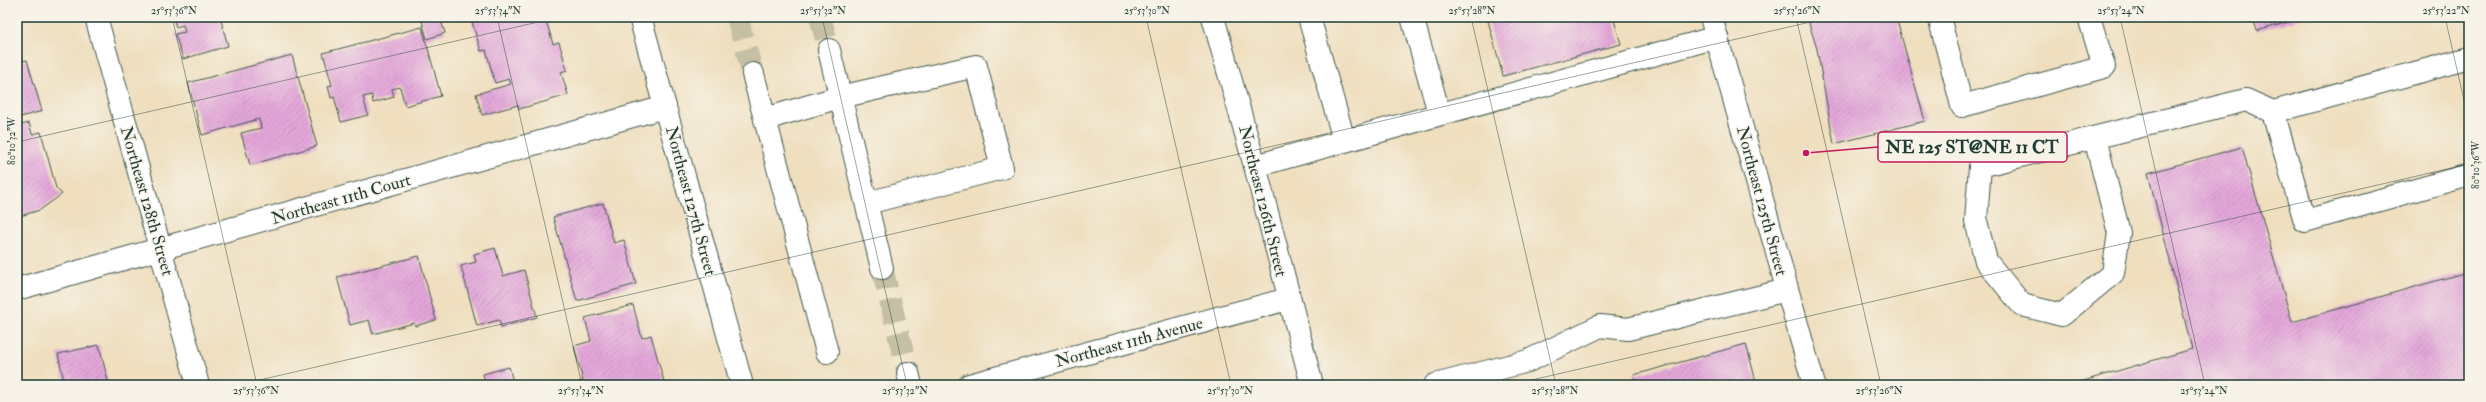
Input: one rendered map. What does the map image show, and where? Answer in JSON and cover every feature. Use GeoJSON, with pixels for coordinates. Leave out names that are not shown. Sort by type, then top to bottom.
{"type":"FeatureCollection","features":[{"type":"Feature","properties":{"kind":"street","name":"Northeast 128th Street"},"geometry":{"type":"LineString","coordinates":[[96,17],[198,385]]}},
{"type":"Feature","properties":{"kind":"street","name":"Northeast 127th Street"},"geometry":{"type":"LineString","coordinates":[[640,17],[742,385]]}},
{"type":"Feature","properties":{"kind":"street","name":"Northeast 126th Street"},"geometry":{"type":"LineString","coordinates":[[1213,17],[1255,166],[1288,299],[1312,385]]}},
{"type":"Feature","properties":{"kind":"street"},"geometry":{"type":"LineString","coordinates":[[1309,17],[1344,140]]}},
{"type":"Feature","properties":{"kind":"street"},"geometry":{"type":"LineString","coordinates":[[1412,17],[1440,114]]}},
{"type":"Feature","properties":{"kind":"street"},"geometry":{"type":"LineString","coordinates":[[1939,17],[1962,106],[2104,67],[2089,17]]}},
{"type":"Feature","properties":{"kind":"street"},"geometry":{"type":"LineString","coordinates":[[1255,166],[1440,114],[1714,27]]}},
{"type":"Feature","properties":{"kind":"street","name":"Northeast 125th Street"},"geometry":{"type":"LineString","coordinates":[[1714,27],[1814,385]]}},
{"type":"Feature","properties":{"kind":"street"},"geometry":{"type":"LineString","coordinates":[[829,50],[882,268]]}},
{"type":"Feature","properties":{"kind":"street"},"geometry":{"type":"LineString","coordinates":[[2095,138],[2119,234],[2113,273],[2062,315],[2022,305],[1986,261],[1976,221],[1980,166],[2246,100],[2273,112],[2469,58]]}},
{"type":"Feature","properties":{"kind":"street"},"geometry":{"type":"LineString","coordinates":[[765,119],[840,97],[976,66],[1002,168],[867,203]]}},
{"type":"Feature","properties":{"kind":"street"},"geometry":{"type":"LineString","coordinates":[[753,74],[827,352]]}},
{"type":"Feature","properties":{"kind":"street","name":"Northeast 11th Court"},"geometry":{"type":"LineString","coordinates":[[17,289],[665,107]]}},
{"type":"Feature","properties":{"kind":"street"},"geometry":{"type":"LineString","coordinates":[[2273,112],[2305,221],[2469,175]]}},
{"type":"Feature","properties":{"kind":"street"},"geometry":{"type":"LineString","coordinates":[[1435,385],[1528,361],[1600,326],[1628,329],[1787,290]]}},
{"type":"Feature","properties":{"kind":"street","name":"Northeast 11th Avenue"},"geometry":{"type":"LineString","coordinates":[[969,385],[1014,379],[1288,299]]}},
{"type":"Feature","properties":{"kind":"building"},"geometry":{"type":"Polygon","coordinates":[[[173,17],[220,17],[228,46],[183,59],[175,34],[185,32],[183,25],[176,27],[173,17]]]}},
{"type":"Feature","properties":{"kind":"building"},"geometry":{"type":"Polygon","coordinates":[[[421,17],[440,17],[445,33],[427,39],[421,17]]]}},
{"type":"Feature","properties":{"kind":"building"},"geometry":{"type":"Polygon","coordinates":[[[491,17],[545,17],[553,44],[559,42],[567,70],[561,72],[568,95],[519,109],[518,105],[482,115],[476,94],[511,84],[509,79],[495,83],[486,50],[481,51],[472,22],[491,17]]]}},
{"type":"Feature","properties":{"kind":"building"},"geometry":{"type":"Polygon","coordinates":[[[1487,17],[1613,17],[1621,44],[1503,76],[1487,17]]]}},
{"type":"Feature","properties":{"kind":"building"},"geometry":{"type":"Polygon","coordinates":[[[1807,17],[1896,17],[1925,121],[1834,144],[1817,49],[1807,17]]]}},
{"type":"Feature","properties":{"kind":"building"},"geometry":{"type":"Polygon","coordinates":[[[2253,17],[2306,17],[2257,31],[2253,17]]]}},
{"type":"Feature","properties":{"kind":"building"},"geometry":{"type":"Polygon","coordinates":[[[422,27],[441,96],[405,106],[400,87],[392,89],[394,97],[373,103],[372,95],[363,97],[368,115],[341,122],[334,97],[331,98],[328,86],[332,85],[323,53],[422,27]]]}},
{"type":"Feature","properties":{"kind":"building"},"geometry":{"type":"Polygon","coordinates":[[[17,41],[23,61],[27,60],[42,111],[17,118],[17,41]]]}},
{"type":"Feature","properties":{"kind":"building"},"geometry":{"type":"Polygon","coordinates":[[[292,55],[317,146],[250,165],[241,133],[261,128],[259,119],[202,135],[188,83],[292,55]]]}},
{"type":"Feature","properties":{"kind":"building"},"geometry":{"type":"Polygon","coordinates":[[[29,123],[32,134],[41,132],[56,188],[62,194],[40,210],[20,216],[17,206],[17,126],[29,123]]]}},
{"type":"Feature","properties":{"kind":"building"},"geometry":{"type":"Polygon","coordinates":[[[2242,147],[2292,322],[2467,272],[2469,280],[2469,385],[2070,385],[2192,349],[2148,173],[2242,147]]]}},
{"type":"Feature","properties":{"kind":"building"},"geometry":{"type":"Polygon","coordinates":[[[603,203],[614,243],[624,240],[636,284],[577,301],[553,217],[603,203]]]}},
{"type":"Feature","properties":{"kind":"building"},"geometry":{"type":"Polygon","coordinates":[[[495,248],[503,276],[524,270],[537,317],[501,327],[499,320],[477,326],[461,266],[476,262],[474,254],[495,248]]]}},
{"type":"Feature","properties":{"kind":"building"},"geometry":{"type":"Polygon","coordinates":[[[419,256],[436,320],[415,326],[414,323],[373,334],[369,320],[350,325],[337,277],[419,256]]]}},
{"type":"Feature","properties":{"kind":"building"},"geometry":{"type":"Polygon","coordinates":[[[633,305],[642,338],[651,335],[665,385],[580,385],[579,382],[583,381],[574,346],[591,341],[585,318],[633,305]]]}},
{"type":"Feature","properties":{"kind":"building"},"geometry":{"type":"Polygon","coordinates":[[[1746,344],[1757,385],[1637,385],[1634,375],[1746,344]]]}},
{"type":"Feature","properties":{"kind":"building"},"geometry":{"type":"Polygon","coordinates":[[[99,345],[109,385],[51,385],[64,381],[58,354],[99,345]]]}},
{"type":"Feature","properties":{"kind":"building"},"geometry":{"type":"Polygon","coordinates":[[[509,367],[514,385],[486,385],[483,374],[509,367]]]}},
{"type":"Feature","properties":{"kind":"tunnel"},"geometry":{"type":"LineString","coordinates":[[737,17],[753,74]]}},
{"type":"Feature","properties":{"kind":"tunnel"},"geometry":{"type":"LineString","coordinates":[[820,17],[829,50]]}},
{"type":"Feature","properties":{"kind":"tunnel"},"geometry":{"type":"LineString","coordinates":[[882,268],[908,373]]}},
{"type":"Feature","properties":{"kind":"place","name":"NE 125 ST@NE 11 CT"},"geometry":{"type":"Point","coordinates":[1806,153]}}]}
